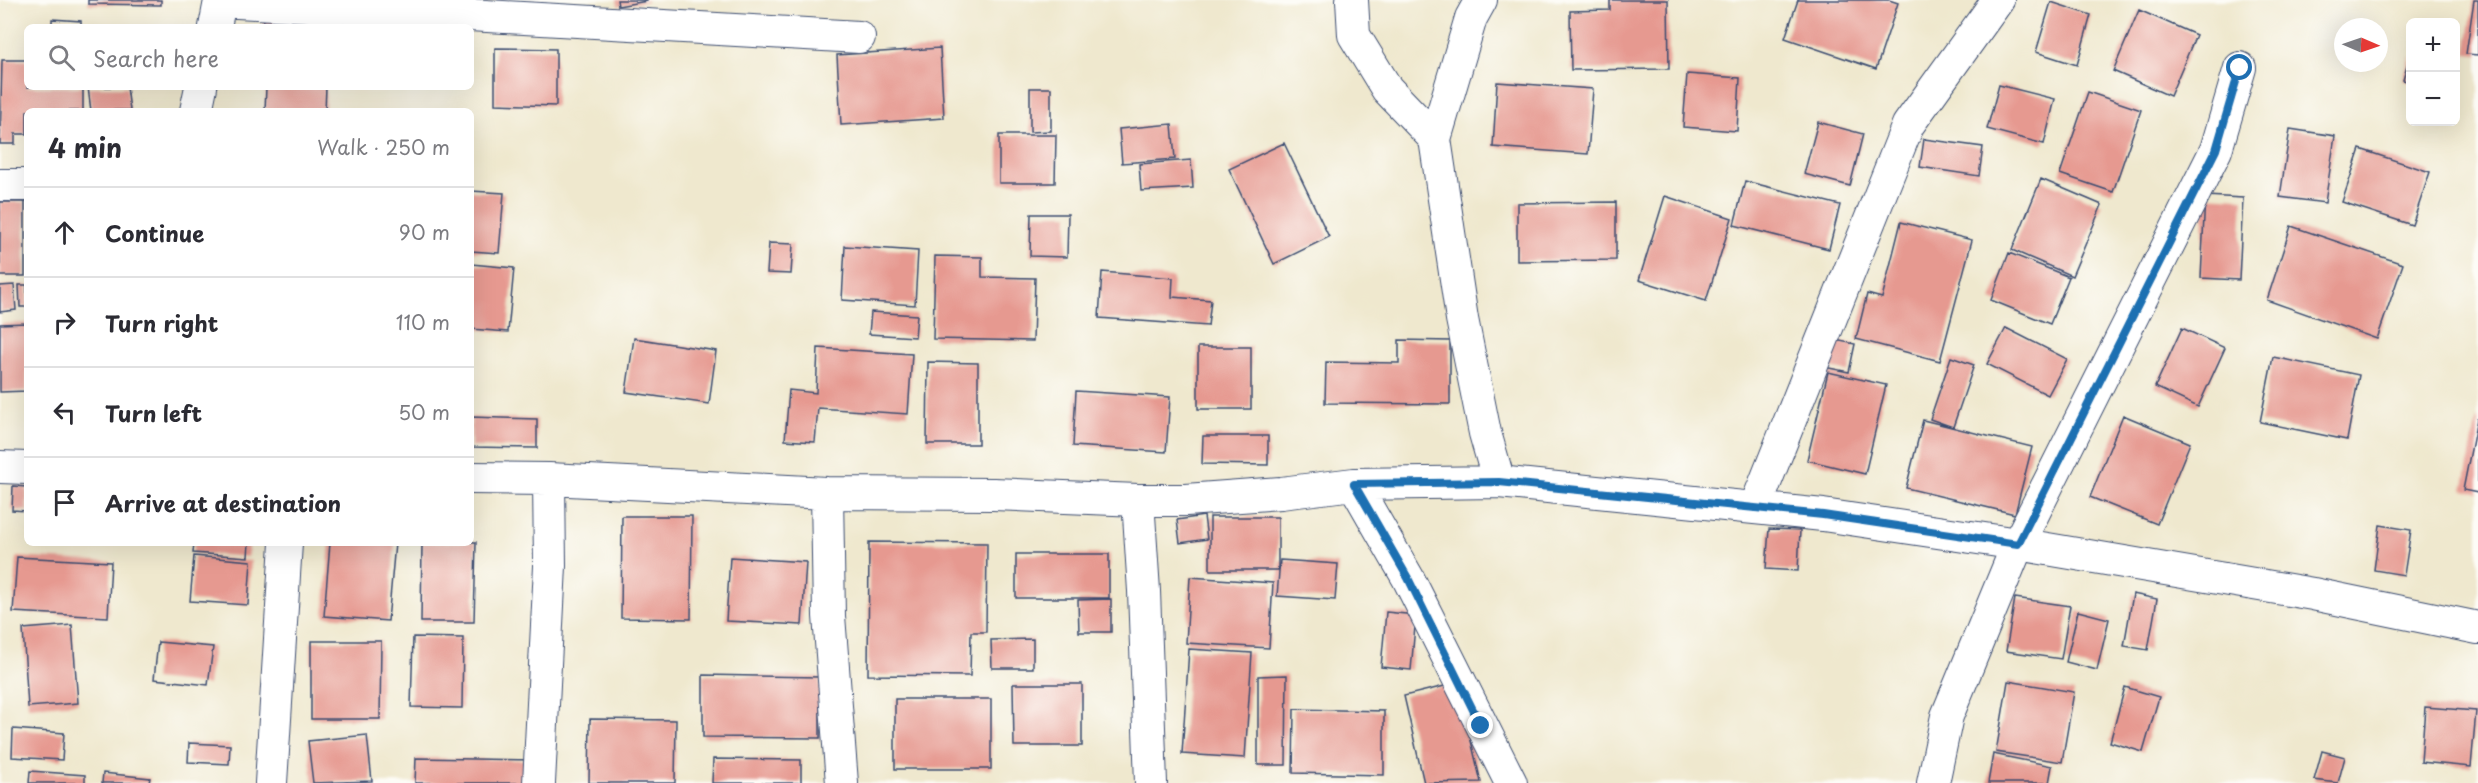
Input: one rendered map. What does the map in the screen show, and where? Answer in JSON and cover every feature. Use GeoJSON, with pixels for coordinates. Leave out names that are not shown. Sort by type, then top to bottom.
{"type":"FeatureCollection","features":[{"type":"Feature","properties":{"kind":"street"},"geometry":{"type":"LineString","coordinates":[[1352,0],[1354,35],[1387,89],[1435,139]]}},
{"type":"Feature","properties":{"kind":"street"},"geometry":{"type":"LineString","coordinates":[[1481,0],[1471,18],[1435,139],[1462,319],[1485,433],[1499,482]]}},
{"type":"Feature","properties":{"kind":"street"},"geometry":{"type":"LineString","coordinates":[[1755,508],[1908,125],[1998,0]]}},
{"type":"Feature","properties":{"kind":"street"},"geometry":{"type":"LineString","coordinates":[[216,24],[220,1],[859,37]]}},
{"type":"Feature","properties":{"kind":"street"},"geometry":{"type":"LineString","coordinates":[[1934,783],[1947,716],[2018,544],[2216,150],[2240,68]]}},
{"type":"Feature","properties":{"kind":"street"},"geometry":{"type":"LineString","coordinates":[[197,108],[200,90]]}},
{"type":"Feature","properties":{"kind":"street"},"geometry":{"type":"LineString","coordinates":[[0,185],[24,185]]}},
{"type":"Feature","properties":{"kind":"street"},"geometry":{"type":"LineString","coordinates":[[0,467],[24,468]]}},
{"type":"Feature","properties":{"kind":"street"},"geometry":{"type":"LineString","coordinates":[[474,478],[549,479],[827,493],[993,494],[1138,500],[1186,500],[1269,494],[1354,484],[1499,482],[1823,515],[2018,544],[2313,594],[2478,628]]}},
{"type":"Feature","properties":{"kind":"street"},"geometry":{"type":"LineString","coordinates":[[539,783],[549,566],[549,479]]}},
{"type":"Feature","properties":{"kind":"street"},"geometry":{"type":"LineString","coordinates":[[1354,484],[1408,578],[1511,783]]}},
{"type":"Feature","properties":{"kind":"street"},"geometry":{"type":"LineString","coordinates":[[827,493],[829,616],[842,783]]}},
{"type":"Feature","properties":{"kind":"street"},"geometry":{"type":"LineString","coordinates":[[1138,500],[1144,591],[1151,783]]}},
{"type":"Feature","properties":{"kind":"street"},"geometry":{"type":"LineString","coordinates":[[271,783],[286,546]]}},
{"type":"Feature","properties":{"kind":"building"},"geometry":{"type":"Polygon","coordinates":[[[88,0],[161,0],[161,5],[88,4],[88,0]]]}},
{"type":"Feature","properties":{"kind":"building"},"geometry":{"type":"Polygon","coordinates":[[[617,0],[647,0],[647,1],[618,6],[617,0]]]}},
{"type":"Feature","properties":{"kind":"building"},"geometry":{"type":"Polygon","coordinates":[[[1610,0],[1668,0],[1669,69],[1571,70],[1570,11],[1610,10],[1610,0]]]}},
{"type":"Feature","properties":{"kind":"building"},"geometry":{"type":"Polygon","coordinates":[[[1798,0],[1889,0],[1898,3],[1876,69],[1785,38],[1798,0]]]}},
{"type":"Feature","properties":{"kind":"building"},"geometry":{"type":"Polygon","coordinates":[[[2474,0],[2478,0],[2478,55],[2466,54],[2474,0]]]}},
{"type":"Feature","properties":{"kind":"building"},"geometry":{"type":"Polygon","coordinates":[[[2051,2],[2091,15],[2077,65],[2036,52],[2051,2]]]}},
{"type":"Feature","properties":{"kind":"building"},"geometry":{"type":"Polygon","coordinates":[[[2139,10],[2196,35],[2170,96],[2113,71],[2139,10]]]}},
{"type":"Feature","properties":{"kind":"building"},"geometry":{"type":"Polygon","coordinates":[[[264,13],[331,17],[330,24],[263,24],[264,13]]]}},
{"type":"Feature","properties":{"kind":"building"},"geometry":{"type":"Polygon","coordinates":[[[52,19],[81,21],[81,24],[52,24],[52,19]]]}},
{"type":"Feature","properties":{"kind":"building"},"geometry":{"type":"Polygon","coordinates":[[[495,48],[556,49],[556,106],[495,104],[495,48]]]}},
{"type":"Feature","properties":{"kind":"building"},"geometry":{"type":"Polygon","coordinates":[[[940,48],[944,118],[841,125],[837,55],[940,48]]]}},
{"type":"Feature","properties":{"kind":"building"},"geometry":{"type":"Polygon","coordinates":[[[2,60],[24,60],[24,90],[83,90],[83,108],[24,108],[24,134],[15,134],[15,144],[0,144],[2,60]]]}},
{"type":"Feature","properties":{"kind":"building"},"geometry":{"type":"Polygon","coordinates":[[[1687,74],[1740,78],[1737,131],[1683,127],[1687,74]]]}},
{"type":"Feature","properties":{"kind":"building"},"geometry":{"type":"Polygon","coordinates":[[[1497,82],[1593,89],[1588,154],[1493,147],[1497,82]]]}},
{"type":"Feature","properties":{"kind":"building"},"geometry":{"type":"Polygon","coordinates":[[[1999,85],[2055,99],[2044,144],[1987,129],[1999,85]]]}},
{"type":"Feature","properties":{"kind":"building"},"geometry":{"type":"Polygon","coordinates":[[[1030,88],[1051,88],[1051,131],[1030,132],[1030,88]]]}},
{"type":"Feature","properties":{"kind":"building"},"geometry":{"type":"Polygon","coordinates":[[[88,90],[127,90],[130,108],[91,108],[88,90]]]}},
{"type":"Feature","properties":{"kind":"building"},"geometry":{"type":"Polygon","coordinates":[[[266,90],[326,90],[325,108],[265,108],[266,90]]]}},
{"type":"Feature","properties":{"kind":"building"},"geometry":{"type":"Polygon","coordinates":[[[2088,92],[2141,110],[2113,192],[2060,174],[2088,92]]]}},
{"type":"Feature","properties":{"kind":"building"},"geometry":{"type":"Polygon","coordinates":[[[1818,122],[1863,134],[1850,186],[1804,174],[1818,122]]]}},
{"type":"Feature","properties":{"kind":"building"},"geometry":{"type":"Polygon","coordinates":[[[1172,124],[1175,159],[1122,163],[1119,129],[1172,124]]]}},
{"type":"Feature","properties":{"kind":"building"},"geometry":{"type":"Polygon","coordinates":[[[2290,129],[2335,136],[2325,203],[2280,197],[2290,129]]]}},
{"type":"Feature","properties":{"kind":"building"},"geometry":{"type":"Polygon","coordinates":[[[999,135],[1056,135],[1055,183],[999,183],[999,135]]]}},
{"type":"Feature","properties":{"kind":"building"},"geometry":{"type":"Polygon","coordinates":[[[1924,139],[1983,147],[1979,176],[1920,167],[1924,139]]]}},
{"type":"Feature","properties":{"kind":"building"},"geometry":{"type":"Polygon","coordinates":[[[1284,143],[1329,237],[1274,264],[1229,169],[1284,143]]]}},
{"type":"Feature","properties":{"kind":"building"},"geometry":{"type":"Polygon","coordinates":[[[2360,149],[2430,172],[2412,225],[2342,202],[2360,149]]]}},
{"type":"Feature","properties":{"kind":"building"},"geometry":{"type":"Polygon","coordinates":[[[1191,160],[1193,188],[1141,191],[1139,164],[1191,160]]]}},
{"type":"Feature","properties":{"kind":"building"},"geometry":{"type":"Polygon","coordinates":[[[2041,179],[2102,205],[2072,276],[2012,250],[2041,179]]]}},
{"type":"Feature","properties":{"kind":"building"},"geometry":{"type":"Polygon","coordinates":[[[1745,181],[1840,205],[1829,249],[1734,225],[1745,181]]]}},
{"type":"Feature","properties":{"kind":"building"},"geometry":{"type":"Polygon","coordinates":[[[474,191],[504,193],[499,253],[474,251],[474,191]]]}},
{"type":"Feature","properties":{"kind":"building"},"geometry":{"type":"Polygon","coordinates":[[[1665,196],[1732,218],[1706,301],[1639,280],[1665,196]]]}},
{"type":"Feature","properties":{"kind":"building"},"geometry":{"type":"Polygon","coordinates":[[[2205,196],[2243,198],[2239,280],[2201,278],[2205,196]]]}},
{"type":"Feature","properties":{"kind":"building"},"geometry":{"type":"Polygon","coordinates":[[[0,202],[24,202],[24,276],[0,276],[0,202]]]}},
{"type":"Feature","properties":{"kind":"building"},"geometry":{"type":"Polygon","coordinates":[[[1616,202],[1616,260],[1517,261],[1517,203],[1616,202]]]}},
{"type":"Feature","properties":{"kind":"building"},"geometry":{"type":"Polygon","coordinates":[[[1031,214],[1068,214],[1067,257],[1030,256],[1031,214]]]}},
{"type":"Feature","properties":{"kind":"building"},"geometry":{"type":"Polygon","coordinates":[[[1901,222],[1972,240],[1940,361],[1856,339],[1867,294],[1882,298],[1901,222]]]}},
{"type":"Feature","properties":{"kind":"building"},"geometry":{"type":"Polygon","coordinates":[[[2291,226],[2403,264],[2377,339],[2267,300],[2291,226]]]}},
{"type":"Feature","properties":{"kind":"building"},"geometry":{"type":"Polygon","coordinates":[[[769,243],[793,244],[791,274],[767,273],[769,243]]]}},
{"type":"Feature","properties":{"kind":"building"},"geometry":{"type":"Polygon","coordinates":[[[845,246],[918,251],[915,305],[842,300],[845,246]]]}},
{"type":"Feature","properties":{"kind":"building"},"geometry":{"type":"Polygon","coordinates":[[[2009,253],[2069,277],[2050,324],[1991,300],[2009,253]]]}},
{"type":"Feature","properties":{"kind":"building"},"geometry":{"type":"Polygon","coordinates":[[[935,256],[982,257],[982,277],[1035,278],[1033,341],[933,339],[935,256]]]}},
{"type":"Feature","properties":{"kind":"building"},"geometry":{"type":"Polygon","coordinates":[[[474,264],[514,268],[508,332],[474,329],[474,264]]]}},
{"type":"Feature","properties":{"kind":"building"},"geometry":{"type":"Polygon","coordinates":[[[1102,272],[1173,278],[1172,297],[1211,300],[1208,326],[1099,318],[1102,272]]]}},
{"type":"Feature","properties":{"kind":"building"},"geometry":{"type":"Polygon","coordinates":[[[14,285],[16,310],[0,312],[0,286],[14,285]]]}},
{"type":"Feature","properties":{"kind":"building"},"geometry":{"type":"Polygon","coordinates":[[[19,285],[24,285],[24,307],[20,307],[19,285]]]}},
{"type":"Feature","properties":{"kind":"building"},"geometry":{"type":"Polygon","coordinates":[[[871,312],[917,315],[915,337],[869,334],[871,312]]]}},
{"type":"Feature","properties":{"kind":"building"},"geometry":{"type":"Polygon","coordinates":[[[24,323],[24,391],[0,392],[0,324],[24,323]]]}},
{"type":"Feature","properties":{"kind":"building"},"geometry":{"type":"Polygon","coordinates":[[[2006,328],[2067,359],[2048,395],[1987,364],[2006,328]]]}},
{"type":"Feature","properties":{"kind":"building"},"geometry":{"type":"Polygon","coordinates":[[[2182,328],[2225,348],[2198,407],[2155,387],[2182,328]]]}},
{"type":"Feature","properties":{"kind":"building"},"geometry":{"type":"Polygon","coordinates":[[[634,338],[716,351],[709,404],[626,392],[634,338]]]}},
{"type":"Feature","properties":{"kind":"building"},"geometry":{"type":"Polygon","coordinates":[[[1825,338],[1855,344],[1849,372],[1819,366],[1825,338]]]}},
{"type":"Feature","properties":{"kind":"building"},"geometry":{"type":"Polygon","coordinates":[[[1399,340],[1450,341],[1450,404],[1325,403],[1326,362],[1399,363],[1399,340]]]}},
{"type":"Feature","properties":{"kind":"building"},"geometry":{"type":"Polygon","coordinates":[[[1198,347],[1251,347],[1251,409],[1198,409],[1198,347]]]}},
{"type":"Feature","properties":{"kind":"building"},"geometry":{"type":"Polygon","coordinates":[[[818,348],[912,354],[908,414],[818,408],[815,442],[785,440],[789,390],[816,393],[818,348]]]}},
{"type":"Feature","properties":{"kind":"building"},"geometry":{"type":"Polygon","coordinates":[[[1951,357],[1974,365],[1953,427],[1930,419],[1951,357]]]}},
{"type":"Feature","properties":{"kind":"building"},"geometry":{"type":"Polygon","coordinates":[[[2273,357],[2359,375],[2347,440],[2260,422],[2273,357]]]}},
{"type":"Feature","properties":{"kind":"building"},"geometry":{"type":"Polygon","coordinates":[[[928,362],[978,363],[978,444],[927,444],[928,362]]]}},
{"type":"Feature","properties":{"kind":"building"},"geometry":{"type":"Polygon","coordinates":[[[1828,372],[1886,385],[1865,474],[1807,460],[1828,372]]]}},
{"type":"Feature","properties":{"kind":"building"},"geometry":{"type":"Polygon","coordinates":[[[1076,391],[1170,397],[1166,452],[1073,446],[1076,391]]]}},
{"type":"Feature","properties":{"kind":"building"},"geometry":{"type":"Polygon","coordinates":[[[2123,415],[2190,443],[2157,524],[2090,497],[2123,415]]]}},
{"type":"Feature","properties":{"kind":"building"},"geometry":{"type":"Polygon","coordinates":[[[474,417],[537,419],[537,448],[474,447],[474,417]]]}},
{"type":"Feature","properties":{"kind":"building"},"geometry":{"type":"Polygon","coordinates":[[[2478,419],[2478,493],[2463,490],[2478,419]]]}},
{"type":"Feature","properties":{"kind":"building"},"geometry":{"type":"Polygon","coordinates":[[[1923,420],[2032,447],[2015,514],[1906,488],[1923,420]]]}},
{"type":"Feature","properties":{"kind":"building"},"geometry":{"type":"Polygon","coordinates":[[[1203,436],[1268,436],[1268,465],[1202,464],[1203,436]]]}},
{"type":"Feature","properties":{"kind":"building"},"geometry":{"type":"Polygon","coordinates":[[[13,486],[24,487],[24,511],[12,510],[13,486]]]}},
{"type":"Feature","properties":{"kind":"building"},"geometry":{"type":"Polygon","coordinates":[[[622,516],[692,516],[691,619],[621,618],[622,516]]]}},
{"type":"Feature","properties":{"kind":"building"},"geometry":{"type":"Polygon","coordinates":[[[1204,516],[1207,539],[1180,543],[1177,520],[1204,516]]]}},
{"type":"Feature","properties":{"kind":"building"},"geometry":{"type":"Polygon","coordinates":[[[1210,517],[1278,517],[1278,570],[1210,570],[1210,517]]]}},
{"type":"Feature","properties":{"kind":"building"},"geometry":{"type":"Polygon","coordinates":[[[2380,525],[2411,530],[2404,575],[2374,570],[2380,525]]]}},
{"type":"Feature","properties":{"kind":"building"},"geometry":{"type":"Polygon","coordinates":[[[1769,529],[1800,530],[1798,571],[1766,569],[1769,529]]]}},
{"type":"Feature","properties":{"kind":"building"},"geometry":{"type":"Polygon","coordinates":[[[476,542],[474,622],[421,622],[422,546],[474,546],[476,542]]]}},
{"type":"Feature","properties":{"kind":"building"},"geometry":{"type":"Polygon","coordinates":[[[869,542],[987,543],[986,632],[971,632],[970,676],[868,675],[869,542]]]}},
{"type":"Feature","properties":{"kind":"building"},"geometry":{"type":"Polygon","coordinates":[[[194,546],[249,546],[248,557],[193,553],[194,546]]]}},
{"type":"Feature","properties":{"kind":"building"},"geometry":{"type":"Polygon","coordinates":[[[330,546],[395,546],[388,621],[324,616],[330,546]]]}},
{"type":"Feature","properties":{"kind":"building"},"geometry":{"type":"Polygon","coordinates":[[[1016,554],[1109,554],[1109,598],[1016,598],[1016,554]]]}},
{"type":"Feature","properties":{"kind":"building"},"geometry":{"type":"Polygon","coordinates":[[[194,556],[251,561],[248,605],[190,601],[194,556]]]}},
{"type":"Feature","properties":{"kind":"building"},"geometry":{"type":"Polygon","coordinates":[[[17,557],[111,562],[108,617],[13,612],[17,557]]]}},
{"type":"Feature","properties":{"kind":"building"},"geometry":{"type":"Polygon","coordinates":[[[730,557],[806,562],[802,625],[726,621],[730,557]]]}},
{"type":"Feature","properties":{"kind":"building"},"geometry":{"type":"Polygon","coordinates":[[[1280,560],[1338,564],[1335,600],[1277,596],[1280,560]]]}},
{"type":"Feature","properties":{"kind":"building"},"geometry":{"type":"Polygon","coordinates":[[[1190,577],[1273,583],[1269,648],[1186,643],[1190,577]]]}},
{"type":"Feature","properties":{"kind":"building"},"geometry":{"type":"Polygon","coordinates":[[[2133,594],[2157,599],[2148,650],[2124,646],[2133,594]]]}},
{"type":"Feature","properties":{"kind":"building"},"geometry":{"type":"Polygon","coordinates":[[[2015,598],[2070,606],[2061,659],[2006,651],[2015,598]]]}},
{"type":"Feature","properties":{"kind":"building"},"geometry":{"type":"Polygon","coordinates":[[[1111,599],[1111,632],[1079,632],[1078,600],[1111,599]]]}},
{"type":"Feature","properties":{"kind":"building"},"geometry":{"type":"Polygon","coordinates":[[[2078,611],[2109,619],[2097,670],[2066,662],[2078,611]]]}},
{"type":"Feature","properties":{"kind":"building"},"geometry":{"type":"Polygon","coordinates":[[[1386,612],[1416,615],[1411,670],[1381,667],[1386,612]]]}},
{"type":"Feature","properties":{"kind":"building"},"geometry":{"type":"Polygon","coordinates":[[[72,625],[78,703],[28,707],[23,629],[72,625]]]}},
{"type":"Feature","properties":{"kind":"building"},"geometry":{"type":"Polygon","coordinates":[[[413,637],[463,638],[462,708],[411,707],[413,637]]]}},
{"type":"Feature","properties":{"kind":"building"},"geometry":{"type":"Polygon","coordinates":[[[1033,639],[1033,668],[992,668],[991,640],[1033,639]]]}},
{"type":"Feature","properties":{"kind":"building"},"geometry":{"type":"Polygon","coordinates":[[[311,641],[381,641],[380,719],[311,719],[311,641]]]}},
{"type":"Feature","properties":{"kind":"building"},"geometry":{"type":"Polygon","coordinates":[[[158,642],[213,647],[208,685],[154,679],[158,642]]]}},
{"type":"Feature","properties":{"kind":"building"},"geometry":{"type":"Polygon","coordinates":[[[1189,649],[1252,653],[1245,758],[1182,754],[1189,649]]]}},
{"type":"Feature","properties":{"kind":"building"},"geometry":{"type":"Polygon","coordinates":[[[703,675],[820,677],[820,738],[703,737],[703,675]]]}},
{"type":"Feature","properties":{"kind":"building"},"geometry":{"type":"Polygon","coordinates":[[[1287,675],[1286,765],[1258,765],[1258,676],[1287,675]]]}},
{"type":"Feature","properties":{"kind":"building"},"geometry":{"type":"Polygon","coordinates":[[[2008,681],[2074,692],[2062,762],[1996,752],[2008,681]]]}},
{"type":"Feature","properties":{"kind":"building"},"geometry":{"type":"Polygon","coordinates":[[[1457,683],[1481,782],[1424,783],[1404,696],[1457,683]]]}},
{"type":"Feature","properties":{"kind":"building"},"geometry":{"type":"Polygon","coordinates":[[[1013,684],[1082,684],[1082,746],[1014,746],[1013,684]]]}},
{"type":"Feature","properties":{"kind":"building"},"geometry":{"type":"Polygon","coordinates":[[[2125,687],[2159,697],[2143,752],[2110,742],[2125,687]]]}},
{"type":"Feature","properties":{"kind":"building"},"geometry":{"type":"Polygon","coordinates":[[[895,699],[991,699],[991,769],[895,769],[895,699]]]}},
{"type":"Feature","properties":{"kind":"building"},"geometry":{"type":"Polygon","coordinates":[[[2425,707],[2476,711],[2471,767],[2421,762],[2425,707]]]}},
{"type":"Feature","properties":{"kind":"building"},"geometry":{"type":"Polygon","coordinates":[[[1294,709],[1384,711],[1384,775],[1293,773],[1294,709]]]}},
{"type":"Feature","properties":{"kind":"building"},"geometry":{"type":"Polygon","coordinates":[[[590,719],[676,720],[675,783],[589,783],[590,719]]]}},
{"type":"Feature","properties":{"kind":"building"},"geometry":{"type":"Polygon","coordinates":[[[13,729],[64,733],[62,760],[12,757],[13,729]]]}},
{"type":"Feature","properties":{"kind":"building"},"geometry":{"type":"Polygon","coordinates":[[[367,735],[372,781],[313,783],[308,741],[367,735]]]}},
{"type":"Feature","properties":{"kind":"building"},"geometry":{"type":"Polygon","coordinates":[[[189,743],[230,745],[229,764],[188,762],[189,743]]]}},
{"type":"Feature","properties":{"kind":"building"},"geometry":{"type":"Polygon","coordinates":[[[2322,751],[2345,757],[2338,783],[2314,780],[2322,751]]]}},
{"type":"Feature","properties":{"kind":"building"},"geometry":{"type":"Polygon","coordinates":[[[1993,754],[2052,766],[2049,783],[1988,783],[1993,754]]]}},
{"type":"Feature","properties":{"kind":"building"},"geometry":{"type":"Polygon","coordinates":[[[416,758],[537,760],[537,783],[415,783],[416,758]]]}},
{"type":"Feature","properties":{"kind":"building"},"geometry":{"type":"Polygon","coordinates":[[[713,759],[801,760],[801,783],[712,783],[713,759]]]}},
{"type":"Feature","properties":{"kind":"building"},"geometry":{"type":"Polygon","coordinates":[[[30,771],[85,775],[85,783],[29,783],[30,771]]]}},
{"type":"Feature","properties":{"kind":"building"},"geometry":{"type":"Polygon","coordinates":[[[103,773],[150,778],[149,783],[102,783],[103,773]]]}},
{"type":"Feature","properties":{"kind":"route"},"geometry":{"type":"LineString","coordinates":[[1481,726],[1408,578],[1354,484],[1499,482],[1823,515],[2018,544],[2216,150],[2240,68]]}}]}
